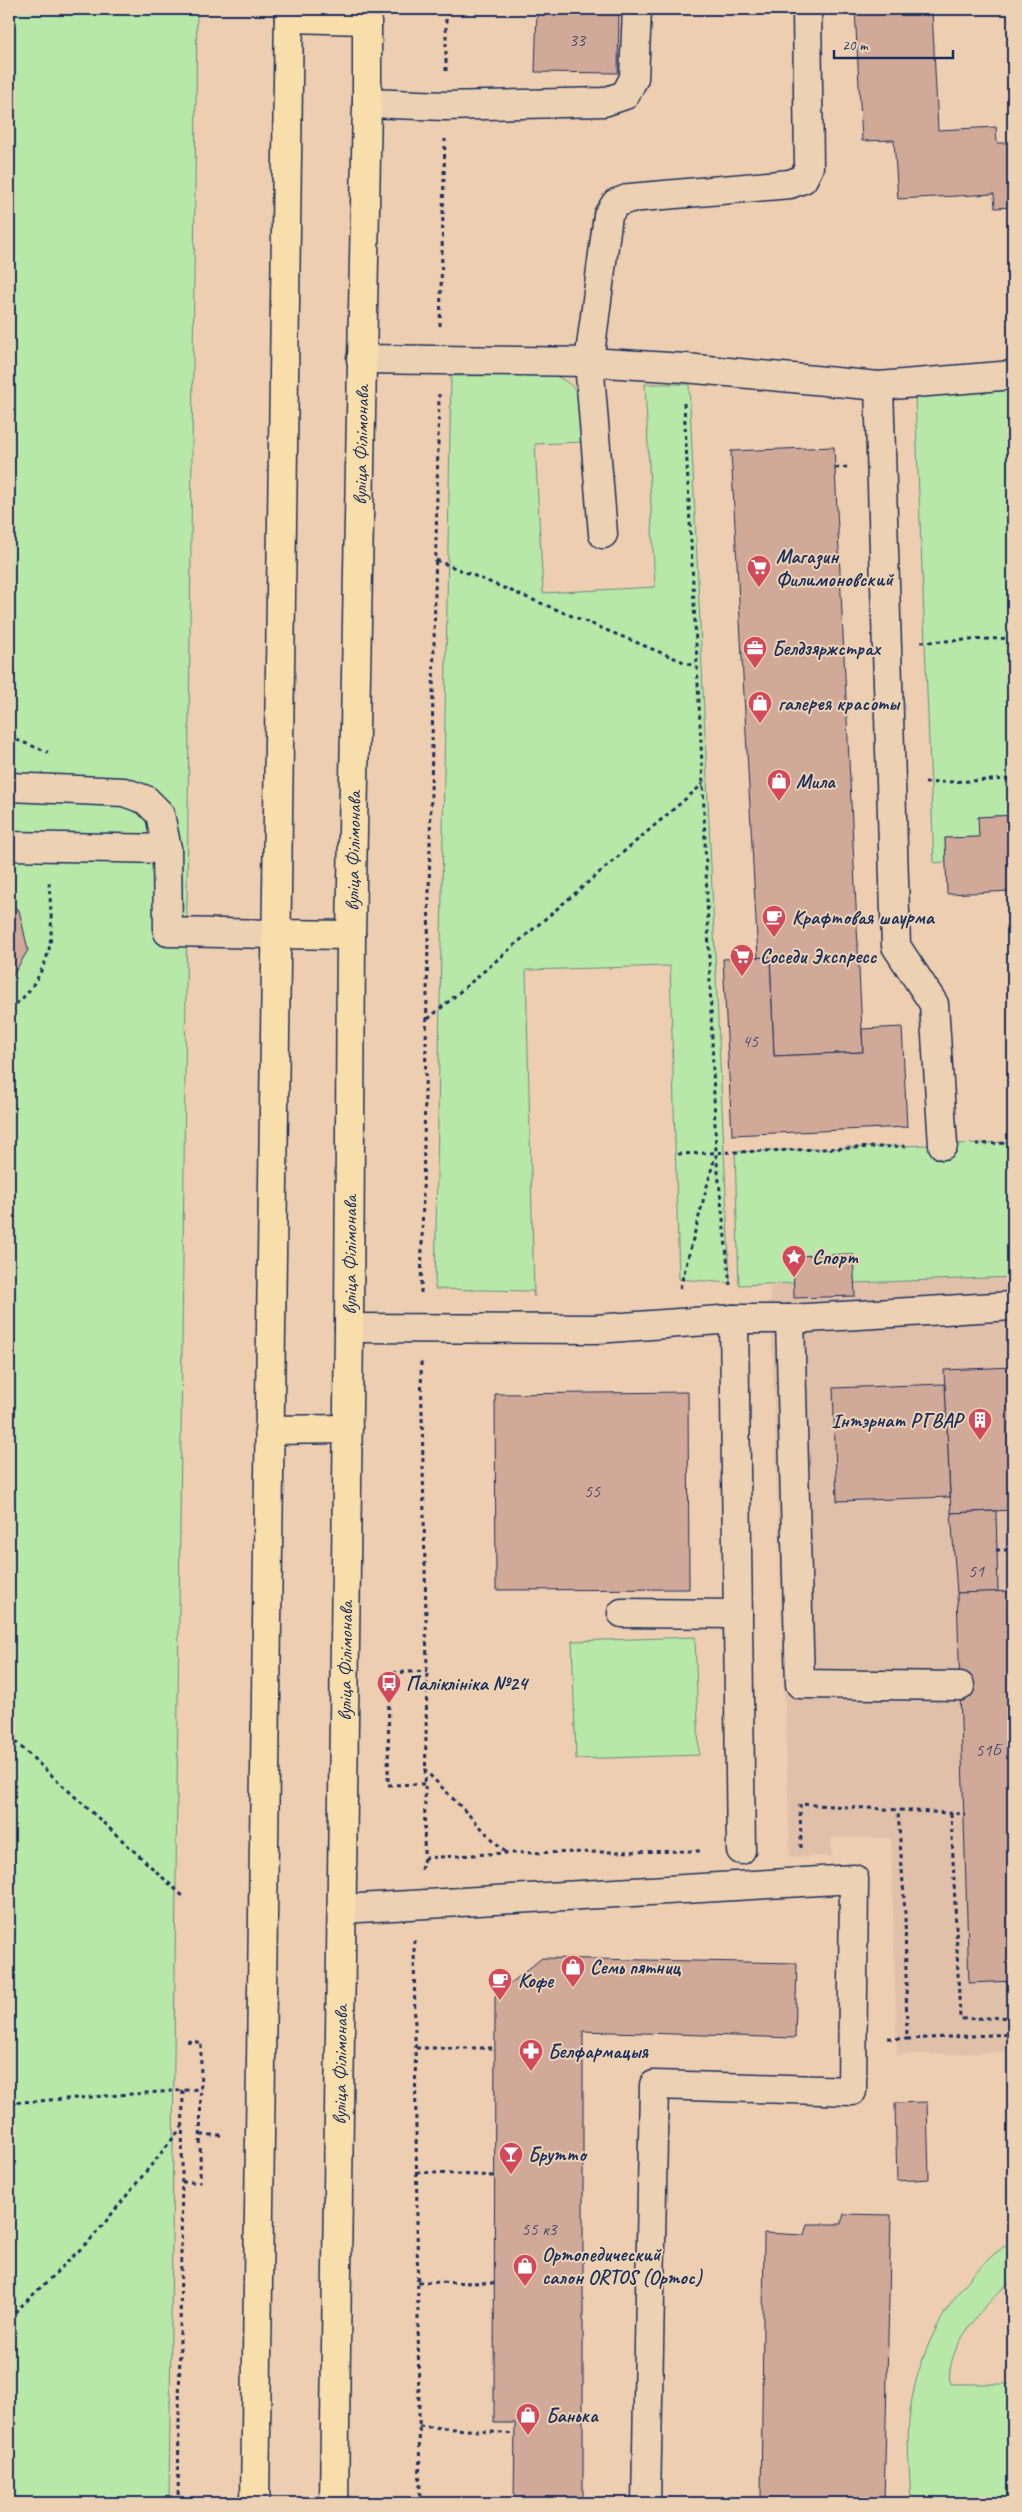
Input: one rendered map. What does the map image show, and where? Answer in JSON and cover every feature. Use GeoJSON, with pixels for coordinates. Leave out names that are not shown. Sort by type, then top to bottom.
{"type":"FeatureCollection","features":[{"type":"Feature","properties":{"kind":"main road"},"geometry":{"type":"LineString","coordinates":[[255,2503],[289,13],[367,15]]}},
{"type":"Feature","properties":{"kind":"main road","name":"вуліца Філімонава"},"geometry":{"type":"LineString","coordinates":[[334,2503],[350,1328],[351,935],[367,103],[367,15]]}},
{"type":"Feature","properties":{"kind":"main road"},"geometry":{"type":"LineString","coordinates":[[276,934],[351,935]]}},
{"type":"Feature","properties":{"kind":"main road"},"geometry":{"type":"LineString","coordinates":[[269,1430],[348,1429]]}},
{"type":"Feature","properties":{"kind":"lane"},"geometry":{"type":"LineString","coordinates":[[367,103],[445,106],[604,102],[625,95],[634,78],[637,9]]}},
{"type":"Feature","properties":{"kind":"lane"},"geometry":{"type":"LineString","coordinates":[[604,534],[589,362],[608,215],[616,203],[630,198],[790,184],[803,179],[809,167],[807,9]]}},
{"type":"Feature","properties":{"kind":"lane"},"geometry":{"type":"LineString","coordinates":[[361,359],[440,358],[589,362],[685,368],[879,386],[1013,375]]}},
{"type":"Feature","properties":{"kind":"lane"},"geometry":{"type":"LineString","coordinates":[[879,386],[896,946],[934,1004],[943,1145]]}},
{"type":"Feature","properties":{"kind":"lane"},"geometry":{"type":"LineString","coordinates":[[9,787],[124,792],[146,800],[160,814],[166,849],[168,932],[276,934]]}},
{"type":"Feature","properties":{"kind":"lane"},"geometry":{"type":"LineString","coordinates":[[9,846],[166,849]]}},
{"type":"Feature","properties":{"kind":"lane"},"geometry":{"type":"LineString","coordinates":[[350,1328],[596,1328],[734,1319],[790,1319],[1013,1306]]}},
{"type":"Feature","properties":{"kind":"lane"},"geometry":{"type":"LineString","coordinates":[[734,1319],[741,1850]]}},
{"type":"Feature","properties":{"kind":"lane"},"geometry":{"type":"LineString","coordinates":[[790,1319],[800,1684],[960,1686]]}},
{"type":"Feature","properties":{"kind":"lane"},"geometry":{"type":"LineString","coordinates":[[622,1613],[738,1614]]}},
{"type":"Feature","properties":{"kind":"lane"},"geometry":{"type":"LineString","coordinates":[[342,1909],[854,1879],[852,2091],[654,2084],[646,2503]]}},
{"type":"Feature","properties":{"kind":"path"},"geometry":{"type":"LineString","coordinates":[[420,2503],[413,1904],[424,1858],[427,1670],[420,1328],[422,1162],[428,1019],[446,9]]}},
{"type":"Feature","properties":{"kind":"path"},"geometry":{"type":"LineString","coordinates":[[685,368],[684,384],[703,784],[716,1153],[734,1319]]}},
{"type":"Feature","properties":{"kind":"path"},"geometry":{"type":"LineString","coordinates":[[436,560],[696,667]]}},
{"type":"Feature","properties":{"kind":"path"},"geometry":{"type":"LineString","coordinates":[[886,644],[1013,638]]}},
{"type":"Feature","properties":{"kind":"path"},"geometry":{"type":"LineString","coordinates":[[890,784],[1013,779]]}},
{"type":"Feature","properties":{"kind":"path"},"geometry":{"type":"LineString","coordinates":[[428,1019],[703,784]]}},
{"type":"Feature","properties":{"kind":"path"},"geometry":{"type":"LineString","coordinates":[[9,1008],[14,1006],[30,988],[43,965],[50,945],[50,880]]}},
{"type":"Feature","properties":{"kind":"path"},"geometry":{"type":"LineString","coordinates":[[678,1154],[1013,1142]]}},
{"type":"Feature","properties":{"kind":"path"},"geometry":{"type":"LineString","coordinates":[[679,1293],[716,1153]]}},
{"type":"Feature","properties":{"kind":"path"},"geometry":{"type":"LineString","coordinates":[[996,1550],[1013,1550]]}},
{"type":"Feature","properties":{"kind":"path"},"geometry":{"type":"LineString","coordinates":[[424,1784],[388,1785],[389,1673],[427,1670]]}},
{"type":"Feature","properties":{"kind":"path"},"geometry":{"type":"LineString","coordinates":[[9,1736],[185,1898]]}},
{"type":"Feature","properties":{"kind":"path"},"geometry":{"type":"LineString","coordinates":[[424,1768],[506,1854]]}},
{"type":"Feature","properties":{"kind":"path"},"geometry":{"type":"LineString","coordinates":[[424,1858],[506,1854],[801,1848],[800,1804],[965,1814]]}},
{"type":"Feature","properties":{"kind":"path"},"geometry":{"type":"LineString","coordinates":[[898,1811],[905,1913],[907,2039]]}},
{"type":"Feature","properties":{"kind":"path"},"geometry":{"type":"LineString","coordinates":[[951,1813],[960,2019],[1013,2017]]}},
{"type":"Feature","properties":{"kind":"path"},"geometry":{"type":"LineString","coordinates":[[852,2036],[907,2039],[1013,2034]]}},
{"type":"Feature","properties":{"kind":"path"},"geometry":{"type":"LineString","coordinates":[[182,2182],[200,2182],[201,2089],[201,2042],[183,2041]]}},
{"type":"Feature","properties":{"kind":"path"},"geometry":{"type":"LineString","coordinates":[[416,2048],[495,2048]]}},
{"type":"Feature","properties":{"kind":"path"},"geometry":{"type":"LineString","coordinates":[[178,2503],[183,2089]]}},
{"type":"Feature","properties":{"kind":"path"},"geometry":{"type":"LineString","coordinates":[[9,2103],[201,2089]]}},
{"type":"Feature","properties":{"kind":"path"},"geometry":{"type":"LineString","coordinates":[[9,2318],[94,2236],[182,2127]]}},
{"type":"Feature","properties":{"kind":"path"},"geometry":{"type":"LineString","coordinates":[[417,2172],[495,2176]]}},
{"type":"Feature","properties":{"kind":"path"},"geometry":{"type":"LineString","coordinates":[[418,2282],[494,2283]]}},
{"type":"Feature","properties":{"kind":"path"},"geometry":{"type":"LineString","coordinates":[[420,2426],[515,2434]]}},
{"type":"Feature","properties":{"kind":"shaded area"},"geometry":{"type":"Polygon","coordinates":[[[1013,1166],[1013,2052],[897,2055],[891,1838],[831,1838],[832,1856],[790,1857],[766,1171],[1013,1166]]]}},
{"type":"Feature","properties":{"kind":"green space"},"geometry":{"type":"Polygon","coordinates":[[[9,9],[197,9],[169,2503],[9,2503],[9,9]]]}},
{"type":"Feature","properties":{"kind":"green space"},"geometry":{"type":"Polygon","coordinates":[[[554,375],[573,387],[578,394],[582,410],[583,442],[535,444],[543,593],[655,587],[645,384],[689,384],[730,1283],[679,1279],[670,966],[526,970],[534,1297],[533,1291],[435,1289],[451,376],[554,375]]]}},
{"type":"Feature","properties":{"kind":"green space"},"geometry":{"type":"Polygon","coordinates":[[[1013,390],[1013,815],[979,817],[979,837],[945,838],[946,862],[934,863],[915,397],[1013,390]]]}},
{"type":"Feature","properties":{"kind":"green space"},"geometry":{"type":"Polygon","coordinates":[[[1013,1142],[1013,1277],[854,1283],[853,1254],[793,1256],[794,1283],[739,1285],[735,1152],[1013,1142]]]}},
{"type":"Feature","properties":{"kind":"green space"},"geometry":{"type":"Polygon","coordinates":[[[695,1637],[699,1755],[576,1759],[572,1641],[695,1637]]]}},
{"type":"Feature","properties":{"kind":"green space"},"geometry":{"type":"Polygon","coordinates":[[[1013,2240],[1013,2279],[991,2300],[960,2341],[950,2370],[950,2384],[1013,2384],[1013,2503],[911,2503],[908,2446],[910,2412],[914,2387],[931,2338],[958,2293],[974,2273],[1013,2240]]]}},
{"type":"Feature","properties":{"kind":"building"},"geometry":{"type":"Polygon","coordinates":[[[537,9],[619,9],[618,73],[535,72],[537,9]]]}},
{"type":"Feature","properties":{"kind":"building"},"geometry":{"type":"Polygon","coordinates":[[[855,9],[952,9],[932,10],[938,130],[996,127],[997,143],[1013,143],[1013,207],[995,208],[994,194],[898,199],[894,140],[862,141],[855,9]]]}},
{"type":"Feature","properties":{"kind":"building"},"geometry":{"type":"Polygon","coordinates":[[[834,447],[863,1052],[774,1056],[770,957],[758,958],[731,451],[834,447]]]}},
{"type":"Feature","properties":{"kind":"building"},"geometry":{"type":"Polygon","coordinates":[[[1013,815],[1013,891],[947,894],[945,838],[979,837],[978,817],[1013,815]]]}},
{"type":"Feature","properties":{"kind":"building"},"geometry":{"type":"Polygon","coordinates":[[[9,904],[19,910],[28,950],[9,982],[9,904]]]}},
{"type":"Feature","properties":{"kind":"building"},"geometry":{"type":"Polygon","coordinates":[[[770,957],[774,1056],[863,1052],[862,1029],[902,1027],[907,1127],[732,1135],[723,959],[770,957]]]}},
{"type":"Feature","properties":{"kind":"building"},"geometry":{"type":"Polygon","coordinates":[[[853,1254],[855,1296],[794,1298],[793,1256],[853,1254]]]}},
{"type":"Feature","properties":{"kind":"building","name":"Інтэрнат РГВАР"},"geometry":{"type":"Polygon","coordinates":[[[1013,1367],[1013,1510],[951,1513],[944,1370],[1013,1367]]]}},
{"type":"Feature","properties":{"kind":"building"},"geometry":{"type":"Polygon","coordinates":[[[945,1384],[950,1497],[837,1501],[833,1388],[945,1384]]]}},
{"type":"Feature","properties":{"kind":"building"},"geometry":{"type":"Polygon","coordinates":[[[688,1392],[689,1589],[496,1590],[495,1394],[688,1392]]]}},
{"type":"Feature","properties":{"kind":"building"},"geometry":{"type":"Polygon","coordinates":[[[996,1511],[998,1592],[957,1593],[951,1513],[996,1511]]]}},
{"type":"Feature","properties":{"kind":"building"},"geometry":{"type":"Polygon","coordinates":[[[1013,1591],[1013,1981],[969,1983],[957,1593],[1013,1591]]]}},
{"type":"Feature","properties":{"kind":"building"},"geometry":{"type":"Polygon","coordinates":[[[542,1958],[797,1963],[795,2038],[583,2031],[583,2503],[514,2503],[515,2423],[494,2423],[495,1996],[542,1958]]]}},
{"type":"Feature","properties":{"kind":"building"},"geometry":{"type":"Polygon","coordinates":[[[927,2102],[929,2179],[897,2181],[895,2103],[927,2102]]]}},
{"type":"Feature","properties":{"kind":"building"},"geometry":{"type":"Polygon","coordinates":[[[844,2214],[891,2215],[884,2503],[761,2503],[764,2233],[804,2235],[807,2224],[841,2224],[844,2214]]]}},
{"type":"Feature","properties":{"kind":"place","name":"Магазин Филимоновский"},"geometry":{"type":"Point","coordinates":[759,588]}},
{"type":"Feature","properties":{"kind":"place","name":"Белдзяржстрах"},"geometry":{"type":"Point","coordinates":[755,669]}},
{"type":"Feature","properties":{"kind":"place","name":"галерея красоты"},"geometry":{"type":"Point","coordinates":[760,724]}},
{"type":"Feature","properties":{"kind":"place","name":"Мила"},"geometry":{"type":"Point","coordinates":[779,802]}},
{"type":"Feature","properties":{"kind":"place","name":"Крафтовая шаурма"},"geometry":{"type":"Point","coordinates":[774,938]}},
{"type":"Feature","properties":{"kind":"place","name":"Соседи Экспресс"},"geometry":{"type":"Point","coordinates":[742,977]}},
{"type":"Feature","properties":{"kind":"place","name":"Спорт"},"geometry":{"type":"Point","coordinates":[794,1278]}},
{"type":"Feature","properties":{"kind":"place","name":"Інтэрнат РГВАР"},"geometry":{"type":"Point","coordinates":[980,1441]}},
{"type":"Feature","properties":{"kind":"place","name":"Паліклініка №24"},"geometry":{"type":"Point","coordinates":[389,1704]}},
{"type":"Feature","properties":{"kind":"place","name":"Семь пятниц"},"geometry":{"type":"Point","coordinates":[573,1988]}},
{"type":"Feature","properties":{"kind":"place","name":"Кофе"},"geometry":{"type":"Point","coordinates":[500,2001]}},
{"type":"Feature","properties":{"kind":"place","name":"Белфармацыя"},"geometry":{"type":"Point","coordinates":[531,2072]}},
{"type":"Feature","properties":{"kind":"place","name":"Брутто"},"geometry":{"type":"Point","coordinates":[511,2175]}},
{"type":"Feature","properties":{"kind":"place","name":"Ортопедический салон ORTOS (Ортос)"},"geometry":{"type":"Point","coordinates":[525,2287]}},
{"type":"Feature","properties":{"kind":"place","name":"Банька"},"geometry":{"type":"Point","coordinates":[528,2436]}}]}
